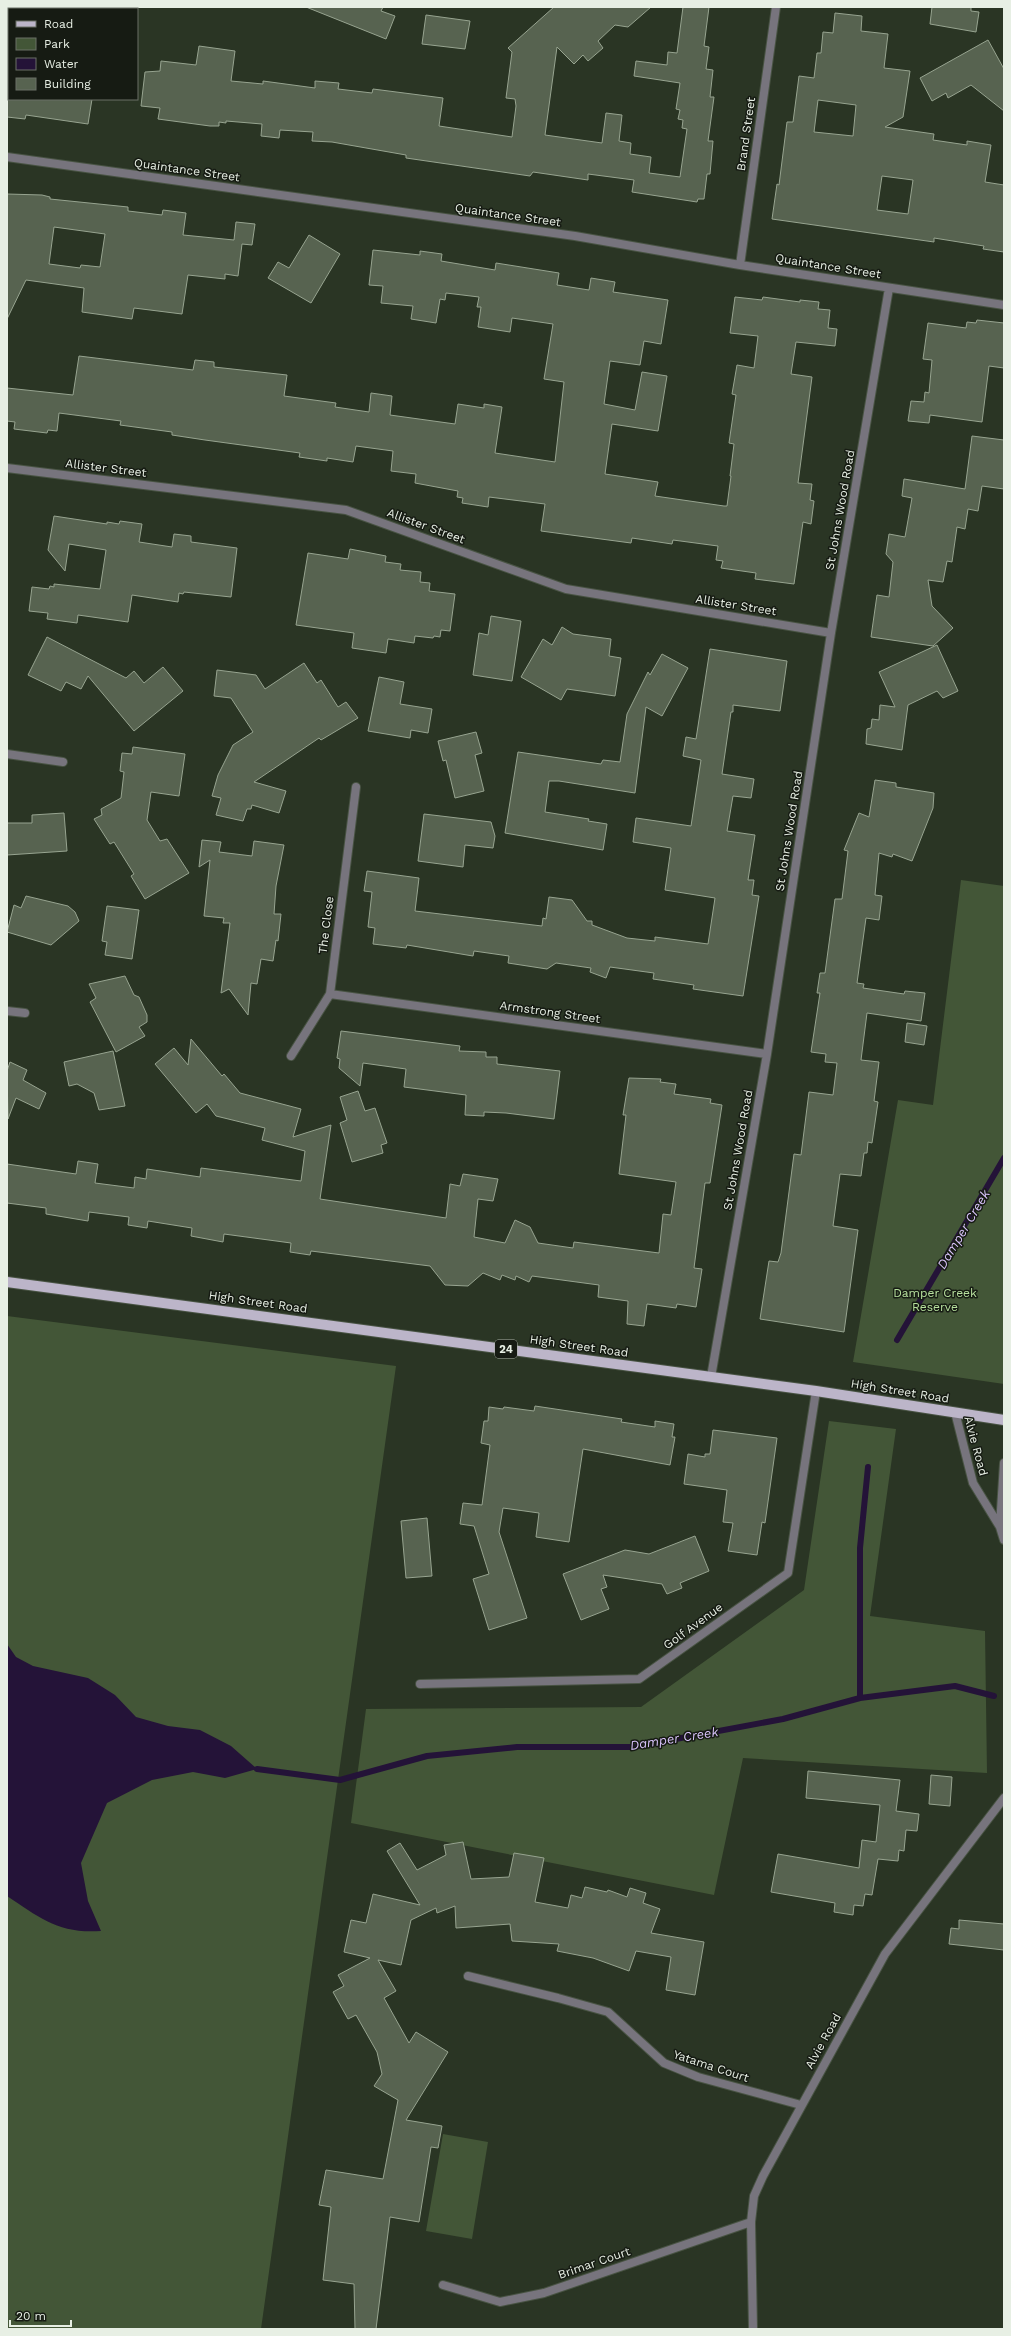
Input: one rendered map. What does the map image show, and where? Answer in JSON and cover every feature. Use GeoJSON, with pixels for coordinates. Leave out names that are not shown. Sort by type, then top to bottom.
{"type":"FeatureCollection","features":[{"type":"Feature","properties":{"kind":"main road","name":"High Street Road"},"geometry":{"type":"LineString","coordinates":[[7,1282],[816,1391],[1004,1420]]}},
{"type":"Feature","properties":{"kind":"street","name":"Brand Street"},"geometry":{"type":"LineString","coordinates":[[740,265],[776,7]]}},
{"type":"Feature","properties":{"kind":"street","name":"Quaintance Street"},"geometry":{"type":"LineString","coordinates":[[7,157],[575,236],[740,265],[1004,305]]}},
{"type":"Feature","properties":{"kind":"street","name":"St Johns Wood Road"},"geometry":{"type":"LineString","coordinates":[[711,1377],[767,1054],[831,633],[889,288]]}},
{"type":"Feature","properties":{"kind":"street","name":"Allister Street"},"geometry":{"type":"LineString","coordinates":[[7,468],[346,510],[566,589],[831,633]]}},
{"type":"Feature","properties":{"kind":"street"},"geometry":{"type":"LineString","coordinates":[[7,754],[63,762]]}},
{"type":"Feature","properties":{"kind":"street","name":"The Close"},"geometry":{"type":"LineString","coordinates":[[291,1056],[330,994],[356,787]]}},
{"type":"Feature","properties":{"kind":"street","name":"Armstrong Street"},"geometry":{"type":"LineString","coordinates":[[330,994],[767,1054]]}},
{"type":"Feature","properties":{"kind":"street"},"geometry":{"type":"LineString","coordinates":[[7,1011],[25,1013]]}},
{"type":"Feature","properties":{"kind":"street","name":"Golf Avenue"},"geometry":{"type":"LineString","coordinates":[[420,1684],[639,1679],[788,1573],[816,1391]]}},
{"type":"Feature","properties":{"kind":"street","name":"Alvie Road"},"geometry":{"type":"LineString","coordinates":[[955,1412],[973,1483],[1000,1527],[1004,1540]]}},
{"type":"Feature","properties":{"kind":"street","name":"Alvie Road"},"geometry":{"type":"LineString","coordinates":[[1000,1527],[1004,1463]]}},
{"type":"Feature","properties":{"kind":"street","name":"Alvie Road"},"geometry":{"type":"LineString","coordinates":[[753,2329],[751,2222],[754,2196],[801,2105],[885,1954],[1004,1798]]}},
{"type":"Feature","properties":{"kind":"street","name":"Yatama Court"},"geometry":{"type":"LineString","coordinates":[[468,1976],[608,2012],[664,2063],[698,2077],[801,2105]]}},
{"type":"Feature","properties":{"kind":"street","name":"Brimar Court"},"geometry":{"type":"LineString","coordinates":[[443,2285],[500,2302],[544,2293],[751,2222]]}},
{"type":"Feature","properties":{"kind":"green space","name":"Damper Creek Reserve"},"geometry":{"type":"Polygon","coordinates":[[[961,880],[1004,886],[1004,1384],[853,1362],[898,1100],[933,1105],[961,880]]]}},
{"type":"Feature","properties":{"kind":"green space"},"geometry":{"type":"Polygon","coordinates":[[[7,1316],[396,1366],[261,2329],[7,2329],[7,1316]]]}},
{"type":"Feature","properties":{"kind":"green space"},"geometry":{"type":"Polygon","coordinates":[[[829,1421],[896,1429],[870,1616],[985,1631],[987,1773],[743,1758],[714,1895],[351,1823],[366,1709],[641,1707],[804,1590],[829,1421]]]}},
{"type":"Feature","properties":{"kind":"green space"},"geometry":{"type":"Polygon","coordinates":[[[443,2134],[488,2142],[472,2239],[426,2231],[443,2134]]]}},
{"type":"Feature","properties":{"kind":"water"},"geometry":{"type":"Polygon","coordinates":[[[7,1644],[16,1657],[33,1666],[88,1678],[115,1695],[136,1717],[168,1726],[200,1730],[231,1746],[257,1769],[225,1778],[193,1772],[152,1780],[107,1803],[81,1863],[88,1901],[101,1931],[73,1930],[51,1923],[40,1918],[7,1896],[7,1644]]]}},
{"type":"Feature","properties":{"kind":"building"},"geometry":{"type":"Polygon","coordinates":[[[306,7],[383,7],[381,11],[395,16],[386,39],[306,7]]]}},
{"type":"Feature","properties":{"kind":"building"},"geometry":{"type":"Polygon","coordinates":[[[554,7],[651,7],[628,27],[615,25],[598,41],[603,48],[588,61],[583,55],[574,64],[557,47],[545,135],[602,143],[606,113],[622,115],[619,141],[631,143],[630,154],[651,157],[649,173],[680,177],[687,129],[682,128],[683,120],[678,119],[680,110],[676,109],[680,83],[634,76],[636,61],[667,65],[668,52],[677,53],[683,7],[709,7],[704,46],[709,47],[706,69],[713,70],[710,97],[714,97],[708,141],[713,141],[710,174],[707,174],[704,199],[698,199],[697,202],[632,192],[634,180],[588,174],[588,180],[533,172],[530,176],[406,158],[406,155],[332,142],[312,141],[313,132],[280,130],[279,138],[261,136],[262,124],[226,121],[226,123],[219,122],[219,126],[210,126],[158,119],[160,108],[141,106],[145,72],[160,71],[161,61],[196,65],[199,46],[235,51],[231,81],[263,84],[263,81],[315,88],[315,81],[339,83],[338,89],[372,93],[373,89],[443,98],[439,126],[512,137],[516,106],[515,99],[506,98],[512,52],[508,48],[554,7]]]}},
{"type":"Feature","properties":{"kind":"building"},"geometry":{"type":"Polygon","coordinates":[[[932,7],[971,7],[971,11],[979,12],[976,32],[930,24],[932,7]]]}},
{"type":"Feature","properties":{"kind":"building"},"geometry":{"type":"Polygon","coordinates":[[[835,13],[862,16],[861,31],[888,34],[884,68],[910,71],[903,117],[885,127],[934,134],[933,140],[967,145],[967,141],[991,145],[985,182],[1004,185],[1004,252],[983,249],[984,246],[934,238],[934,242],[772,219],[777,184],[779,185],[787,122],[793,122],[799,76],[814,78],[817,53],[821,53],[823,32],[833,33],[835,13]],[[818,100],[814,132],[853,136],[856,105],[818,100]],[[882,176],[877,210],[908,214],[913,180],[882,176]]]}},
{"type":"Feature","properties":{"kind":"building"},"geometry":{"type":"Polygon","coordinates":[[[426,15],[470,21],[465,49],[422,44],[426,15]]]}},
{"type":"Feature","properties":{"kind":"building"},"geometry":{"type":"Polygon","coordinates":[[[988,40],[1004,69],[1004,111],[971,85],[948,98],[946,93],[932,101],[920,78],[988,40]]]}},
{"type":"Feature","properties":{"kind":"building"},"geometry":{"type":"Polygon","coordinates":[[[7,99],[92,100],[88,124],[26,115],[25,119],[7,117],[7,99]]]}},
{"type":"Feature","properties":{"kind":"building"},"geometry":{"type":"Polygon","coordinates":[[[7,194],[42,195],[50,197],[50,199],[128,207],[128,211],[162,215],[163,210],[186,213],[183,235],[234,240],[236,222],[255,224],[252,245],[242,244],[238,276],[225,274],[225,279],[188,275],[182,314],[134,308],[132,319],[82,312],[84,288],[26,280],[7,319],[7,194]],[[54,227],[49,264],[80,268],[81,265],[100,267],[105,234],[54,227]]]}},
{"type":"Feature","properties":{"kind":"building"},"geometry":{"type":"Polygon","coordinates":[[[309,235],[340,254],[311,303],[268,278],[278,262],[289,268],[309,235]]]}},
{"type":"Feature","properties":{"kind":"building"},"geometry":{"type":"Polygon","coordinates":[[[373,250],[420,255],[420,251],[442,254],[441,261],[495,270],[496,263],[559,273],[557,285],[589,290],[591,278],[615,282],[613,292],[668,300],[661,344],[644,341],[640,365],[610,361],[604,404],[635,410],[642,372],[667,376],[658,431],[612,424],[605,474],[658,482],[655,496],[724,506],[727,506],[734,444],[729,443],[736,395],[732,394],[737,365],[754,368],[758,336],[730,333],[735,297],[762,300],[763,297],[800,302],[800,300],[819,302],[818,309],[830,310],[828,328],[837,329],[835,346],[796,342],[791,374],[812,377],[798,483],[812,484],[810,500],[814,501],[811,524],[803,522],[794,584],[755,579],[756,573],[721,568],[723,561],[716,560],[718,546],[673,540],[672,544],[632,538],[631,543],[541,531],[545,504],[489,497],[488,507],[462,503],[463,498],[457,497],[458,491],[415,483],[416,474],[391,471],[393,451],[356,446],[353,462],[327,458],[327,461],[299,457],[300,453],[172,435],[172,432],[120,425],[121,421],[59,413],[57,431],[48,430],[47,433],[14,429],[15,422],[7,421],[7,388],[73,395],[79,356],[193,370],[195,360],[214,362],[214,367],[287,375],[284,396],[336,403],[335,407],[369,412],[371,393],[392,396],[390,415],[455,424],[458,404],[484,408],[484,404],[502,407],[495,453],[555,462],[564,382],[544,379],[553,324],[512,318],[510,332],[478,327],[481,307],[477,307],[479,297],[446,293],[445,300],[440,299],[436,323],[411,319],[413,306],[381,303],[383,286],[369,285],[373,250]]]}},
{"type":"Feature","properties":{"kind":"building"},"geometry":{"type":"Polygon","coordinates":[[[977,320],[1004,323],[1004,368],[989,366],[982,422],[930,415],[929,423],[908,421],[911,401],[924,402],[925,392],[929,393],[932,360],[923,359],[928,323],[966,328],[967,322],[976,323],[977,320]]]}},
{"type":"Feature","properties":{"kind":"building"},"geometry":{"type":"Polygon","coordinates":[[[972,436],[1004,440],[1004,489],[982,486],[978,511],[968,509],[965,529],[957,527],[952,562],[947,561],[943,582],[928,580],[932,606],[953,628],[933,646],[871,637],[877,595],[889,597],[893,562],[886,554],[889,534],[905,537],[912,498],[902,496],[904,479],[965,489],[972,436]]]}},
{"type":"Feature","properties":{"kind":"building"},"geometry":{"type":"Polygon","coordinates":[[[54,516],[107,524],[107,522],[119,524],[120,521],[142,524],[139,542],[172,547],[174,534],[191,536],[191,542],[237,548],[231,597],[184,592],[183,594],[179,593],[178,602],[132,595],[128,622],[78,615],[77,623],[47,619],[48,613],[29,611],[32,587],[49,589],[50,586],[54,587],[54,584],[100,589],[106,550],[69,544],[65,571],[48,550],[54,516]]]}},
{"type":"Feature","properties":{"kind":"building"},"geometry":{"type":"Polygon","coordinates":[[[350,549],[386,556],[385,562],[401,564],[400,570],[421,572],[420,582],[430,583],[429,591],[455,594],[450,631],[441,630],[440,637],[434,636],[433,638],[415,636],[414,643],[388,639],[386,653],[352,648],[354,633],[296,625],[308,553],[348,559],[350,549]]]}},
{"type":"Feature","properties":{"kind":"building"},"geometry":{"type":"Polygon","coordinates":[[[491,616],[521,621],[512,681],[473,675],[479,633],[488,635],[491,616]]]}},
{"type":"Feature","properties":{"kind":"building"},"geometry":{"type":"Polygon","coordinates":[[[562,627],[573,634],[611,639],[609,656],[621,658],[615,696],[567,689],[561,700],[521,677],[543,639],[552,645],[562,627]]]}},
{"type":"Feature","properties":{"kind":"building"},"geometry":{"type":"Polygon","coordinates":[[[47,637],[126,678],[134,671],[144,683],[163,667],[183,691],[134,731],[88,676],[81,689],[66,682],[61,691],[28,675],[47,637]]]}},
{"type":"Feature","properties":{"kind":"building"},"geometry":{"type":"Polygon","coordinates":[[[937,645],[958,691],[943,698],[937,691],[908,705],[902,750],[866,744],[867,729],[871,728],[872,719],[879,720],[880,705],[895,707],[879,672],[937,645]]]}},
{"type":"Feature","properties":{"kind":"building"},"geometry":{"type":"Polygon","coordinates":[[[710,649],[787,661],[780,711],[733,705],[722,774],[754,779],[751,798],[733,796],[727,831],[755,835],[748,880],[754,880],[752,895],[759,896],[743,996],[693,989],[694,985],[653,979],[654,973],[610,967],[606,978],[590,972],[591,968],[556,963],[547,969],[508,963],[509,956],[474,951],[473,956],[407,945],[406,948],[373,944],[375,928],[368,927],[372,892],[364,891],[367,871],[419,878],[415,911],[542,926],[543,918],[546,919],[549,897],[572,900],[587,921],[592,921],[592,925],[627,938],[655,941],[655,937],[708,944],[715,898],[665,890],[671,848],[633,842],[636,818],[691,826],[701,760],[683,756],[686,737],[696,739],[710,649]]]}},
{"type":"Feature","properties":{"kind":"building"},"geometry":{"type":"Polygon","coordinates":[[[662,654],[688,668],[662,716],[646,707],[635,793],[559,781],[549,781],[545,812],[589,819],[588,821],[607,824],[603,850],[505,833],[518,752],[601,764],[603,760],[620,762],[627,714],[648,672],[650,675],[662,654]]]}},
{"type":"Feature","properties":{"kind":"building"},"geometry":{"type":"Polygon","coordinates":[[[304,663],[317,683],[321,680],[338,707],[346,702],[358,718],[321,740],[319,738],[254,782],[286,791],[279,813],[252,805],[251,809],[247,809],[243,821],[216,815],[221,798],[212,796],[218,775],[233,745],[253,732],[231,698],[214,696],[217,670],[256,675],[265,689],[304,663]]]}},
{"type":"Feature","properties":{"kind":"building"},"geometry":{"type":"Polygon","coordinates":[[[379,677],[404,682],[400,704],[432,709],[428,733],[411,730],[410,738],[368,731],[379,677]]]}},
{"type":"Feature","properties":{"kind":"building"},"geometry":{"type":"Polygon","coordinates":[[[476,732],[482,753],[475,755],[484,791],[455,798],[446,760],[443,761],[438,741],[476,732]]]}},
{"type":"Feature","properties":{"kind":"building"},"geometry":{"type":"Polygon","coordinates":[[[133,747],[185,754],[179,796],[151,792],[147,820],[160,841],[167,839],[189,873],[145,899],[131,876],[134,874],[114,842],[110,844],[94,819],[102,815],[101,809],[121,798],[124,772],[120,771],[122,753],[132,754],[133,747]]]}},
{"type":"Feature","properties":{"kind":"building"},"geometry":{"type":"Polygon","coordinates":[[[875,780],[896,783],[896,787],[934,793],[933,808],[912,861],[893,854],[892,857],[879,853],[875,895],[882,896],[879,920],[866,918],[857,983],[864,984],[863,988],[904,994],[905,991],[925,993],[921,1021],[867,1013],[861,1060],[879,1062],[874,1101],[878,1102],[872,1143],[868,1142],[867,1153],[864,1153],[861,1176],[840,1174],[833,1226],[858,1230],[844,1332],[760,1319],[769,1261],[778,1262],[781,1253],[794,1154],[801,1155],[809,1092],[833,1095],[837,1063],[825,1062],[826,1054],[811,1052],[820,993],[817,993],[820,973],[825,973],[835,899],[842,899],[848,851],[844,850],[859,813],[869,817],[875,780]]]}},
{"type":"Feature","properties":{"kind":"building"},"geometry":{"type":"Polygon","coordinates":[[[64,813],[67,851],[7,855],[7,823],[32,823],[32,815],[64,813]]]}},
{"type":"Feature","properties":{"kind":"building"},"geometry":{"type":"Polygon","coordinates":[[[424,814],[491,822],[495,836],[493,848],[465,845],[463,867],[418,861],[424,814]]]}},
{"type":"Feature","properties":{"kind":"building"},"geometry":{"type":"Polygon","coordinates":[[[202,840],[221,842],[219,852],[252,856],[254,841],[284,845],[276,886],[274,914],[281,914],[278,941],[276,940],[273,961],[261,959],[257,984],[251,983],[248,1015],[229,989],[221,993],[230,923],[223,923],[224,918],[204,916],[210,860],[199,867],[202,840]]]}},
{"type":"Feature","properties":{"kind":"building"},"geometry":{"type":"Polygon","coordinates":[[[26,896],[68,906],[75,912],[79,921],[51,945],[7,932],[14,905],[21,908],[26,896]]]}},
{"type":"Feature","properties":{"kind":"building"},"geometry":{"type":"Polygon","coordinates":[[[107,906],[139,910],[132,959],[105,955],[107,942],[102,941],[107,906]]]}},
{"type":"Feature","properties":{"kind":"building"},"geometry":{"type":"Polygon","coordinates":[[[125,976],[134,995],[139,997],[147,1015],[147,1022],[139,1027],[145,1036],[116,1052],[90,1002],[96,998],[89,984],[125,976]]]}},
{"type":"Feature","properties":{"kind":"building"},"geometry":{"type":"Polygon","coordinates":[[[907,1023],[927,1026],[924,1045],[905,1042],[907,1023]]]}},
{"type":"Feature","properties":{"kind":"building"},"geometry":{"type":"Polygon","coordinates":[[[341,1031],[460,1046],[459,1051],[486,1052],[486,1057],[497,1057],[497,1064],[560,1071],[554,1119],[484,1112],[484,1116],[465,1115],[466,1095],[404,1087],[406,1069],[363,1063],[360,1086],[339,1068],[340,1059],[337,1058],[341,1031]]]}},
{"type":"Feature","properties":{"kind":"building"},"geometry":{"type":"Polygon","coordinates":[[[191,1039],[222,1076],[224,1074],[240,1093],[301,1109],[293,1137],[331,1125],[320,1199],[446,1218],[450,1184],[460,1186],[463,1174],[498,1179],[493,1201],[478,1199],[474,1237],[505,1243],[515,1220],[530,1227],[538,1243],[573,1248],[574,1242],[659,1253],[663,1214],[671,1215],[676,1182],[619,1174],[626,1115],[623,1115],[629,1078],[661,1079],[660,1082],[676,1084],[674,1094],[711,1099],[710,1103],[722,1105],[710,1183],[705,1183],[694,1268],[702,1269],[696,1307],[677,1304],[676,1308],[647,1304],[644,1326],[627,1324],[628,1301],[598,1297],[599,1285],[532,1276],[529,1282],[516,1276],[515,1280],[502,1275],[500,1280],[483,1273],[468,1286],[445,1285],[430,1266],[311,1251],[310,1255],[290,1252],[291,1243],[224,1234],[223,1242],[191,1236],[192,1228],[148,1221],[147,1228],[128,1225],[129,1217],[89,1212],[88,1221],[46,1214],[46,1208],[7,1203],[7,1164],[76,1174],[78,1161],[98,1164],[95,1183],[134,1188],[135,1177],[146,1179],[147,1169],[200,1177],[201,1168],[301,1181],[305,1151],[262,1140],[265,1128],[216,1116],[207,1104],[196,1113],[155,1064],[174,1048],[188,1065],[191,1039]]]}},
{"type":"Feature","properties":{"kind":"building"},"geometry":{"type":"Polygon","coordinates":[[[113,1051],[125,1106],[99,1110],[94,1093],[77,1084],[69,1086],[64,1062],[113,1051]]]}},
{"type":"Feature","properties":{"kind":"building"},"geometry":{"type":"Polygon","coordinates":[[[10,1062],[27,1070],[23,1080],[46,1093],[39,1109],[16,1098],[8,1119],[7,1071],[10,1062]]]}},
{"type":"Feature","properties":{"kind":"building"},"geometry":{"type":"Polygon","coordinates":[[[358,1091],[365,1111],[375,1108],[387,1143],[381,1145],[383,1153],[352,1162],[340,1123],[347,1120],[340,1097],[358,1091]]]}},
{"type":"Feature","properties":{"kind":"building"},"geometry":{"type":"Polygon","coordinates":[[[535,1406],[622,1419],[621,1422],[655,1427],[655,1421],[674,1424],[672,1437],[675,1437],[670,1465],[583,1449],[569,1542],[536,1537],[539,1513],[503,1508],[499,1532],[527,1618],[489,1630],[473,1579],[489,1574],[474,1526],[460,1524],[463,1503],[482,1505],[490,1445],[481,1443],[484,1421],[488,1421],[489,1407],[503,1409],[504,1407],[534,1411],[535,1406]]]}},
{"type":"Feature","properties":{"kind":"building"},"geometry":{"type":"Polygon","coordinates":[[[713,1430],[777,1438],[765,1523],[762,1522],[757,1555],[728,1551],[733,1523],[723,1522],[727,1490],[684,1484],[688,1454],[705,1457],[705,1454],[710,1454],[713,1430]]]}},
{"type":"Feature","properties":{"kind":"building"},"geometry":{"type":"Polygon","coordinates":[[[427,1518],[432,1576],[406,1578],[401,1521],[427,1518]]]}},
{"type":"Feature","properties":{"kind":"building"},"geometry":{"type":"Polygon","coordinates":[[[695,1536],[709,1571],[680,1583],[682,1588],[667,1594],[662,1584],[603,1575],[607,1587],[601,1589],[609,1609],[581,1620],[563,1574],[625,1550],[649,1554],[695,1536]]]}},
{"type":"Feature","properties":{"kind":"building"},"geometry":{"type":"Polygon","coordinates":[[[808,1771],[900,1780],[896,1811],[919,1814],[917,1831],[906,1830],[904,1851],[899,1850],[898,1861],[878,1859],[872,1895],[865,1894],[863,1906],[854,1905],[853,1915],[834,1912],[835,1903],[771,1892],[778,1854],[859,1868],[862,1840],[876,1842],[880,1805],[806,1798],[808,1771]]]}},
{"type":"Feature","properties":{"kind":"building"},"geometry":{"type":"Polygon","coordinates":[[[931,1775],[952,1777],[950,1806],[929,1804],[931,1775]]]}},
{"type":"Feature","properties":{"kind":"building"},"geometry":{"type":"Polygon","coordinates":[[[463,1842],[471,1879],[509,1877],[514,1853],[544,1858],[535,1902],[568,1908],[571,1895],[582,1898],[585,1887],[607,1892],[608,1890],[627,1897],[630,1888],[646,1893],[643,1903],[660,1909],[651,1933],[704,1942],[695,1995],[666,1990],[671,1957],[636,1951],[629,1971],[593,1958],[557,1951],[559,1944],[512,1941],[510,1924],[456,1928],[455,1906],[437,1913],[436,1908],[411,1920],[401,1965],[378,1960],[396,1991],[384,1998],[409,2043],[416,2032],[448,2052],[406,2120],[442,2126],[438,2148],[431,2147],[419,2222],[390,2217],[376,2329],[355,2329],[354,2284],[323,2280],[331,2207],[319,2205],[326,2170],[383,2179],[398,2100],[374,2086],[382,2074],[377,2052],[356,2015],[348,2019],[333,1992],[344,1986],[338,1975],[370,1958],[344,1952],[351,1920],[366,1923],[373,1894],[420,1905],[387,1851],[400,1843],[417,1870],[446,1855],[444,1845],[463,1842]]]}},
{"type":"Feature","properties":{"kind":"building"},"geometry":{"type":"Polygon","coordinates":[[[959,1920],[1004,1924],[1004,1950],[949,1944],[951,1928],[959,1929],[959,1920]]]}},
{"type":"Feature","properties":{"kind":"waterway","name":"Damper Creek"},"geometry":{"type":"LineString","coordinates":[[897,1340],[1004,1158]]}},
{"type":"Feature","properties":{"kind":"waterway","name":"Damper Creek"},"geometry":{"type":"LineString","coordinates":[[257,1769],[340,1780],[427,1756],[517,1747],[633,1747],[783,1719],[860,1698],[860,1548],[868,1467]]}},
{"type":"Feature","properties":{"kind":"waterway"},"geometry":{"type":"LineString","coordinates":[[860,1698],[955,1686],[994,1696]]}}]}
